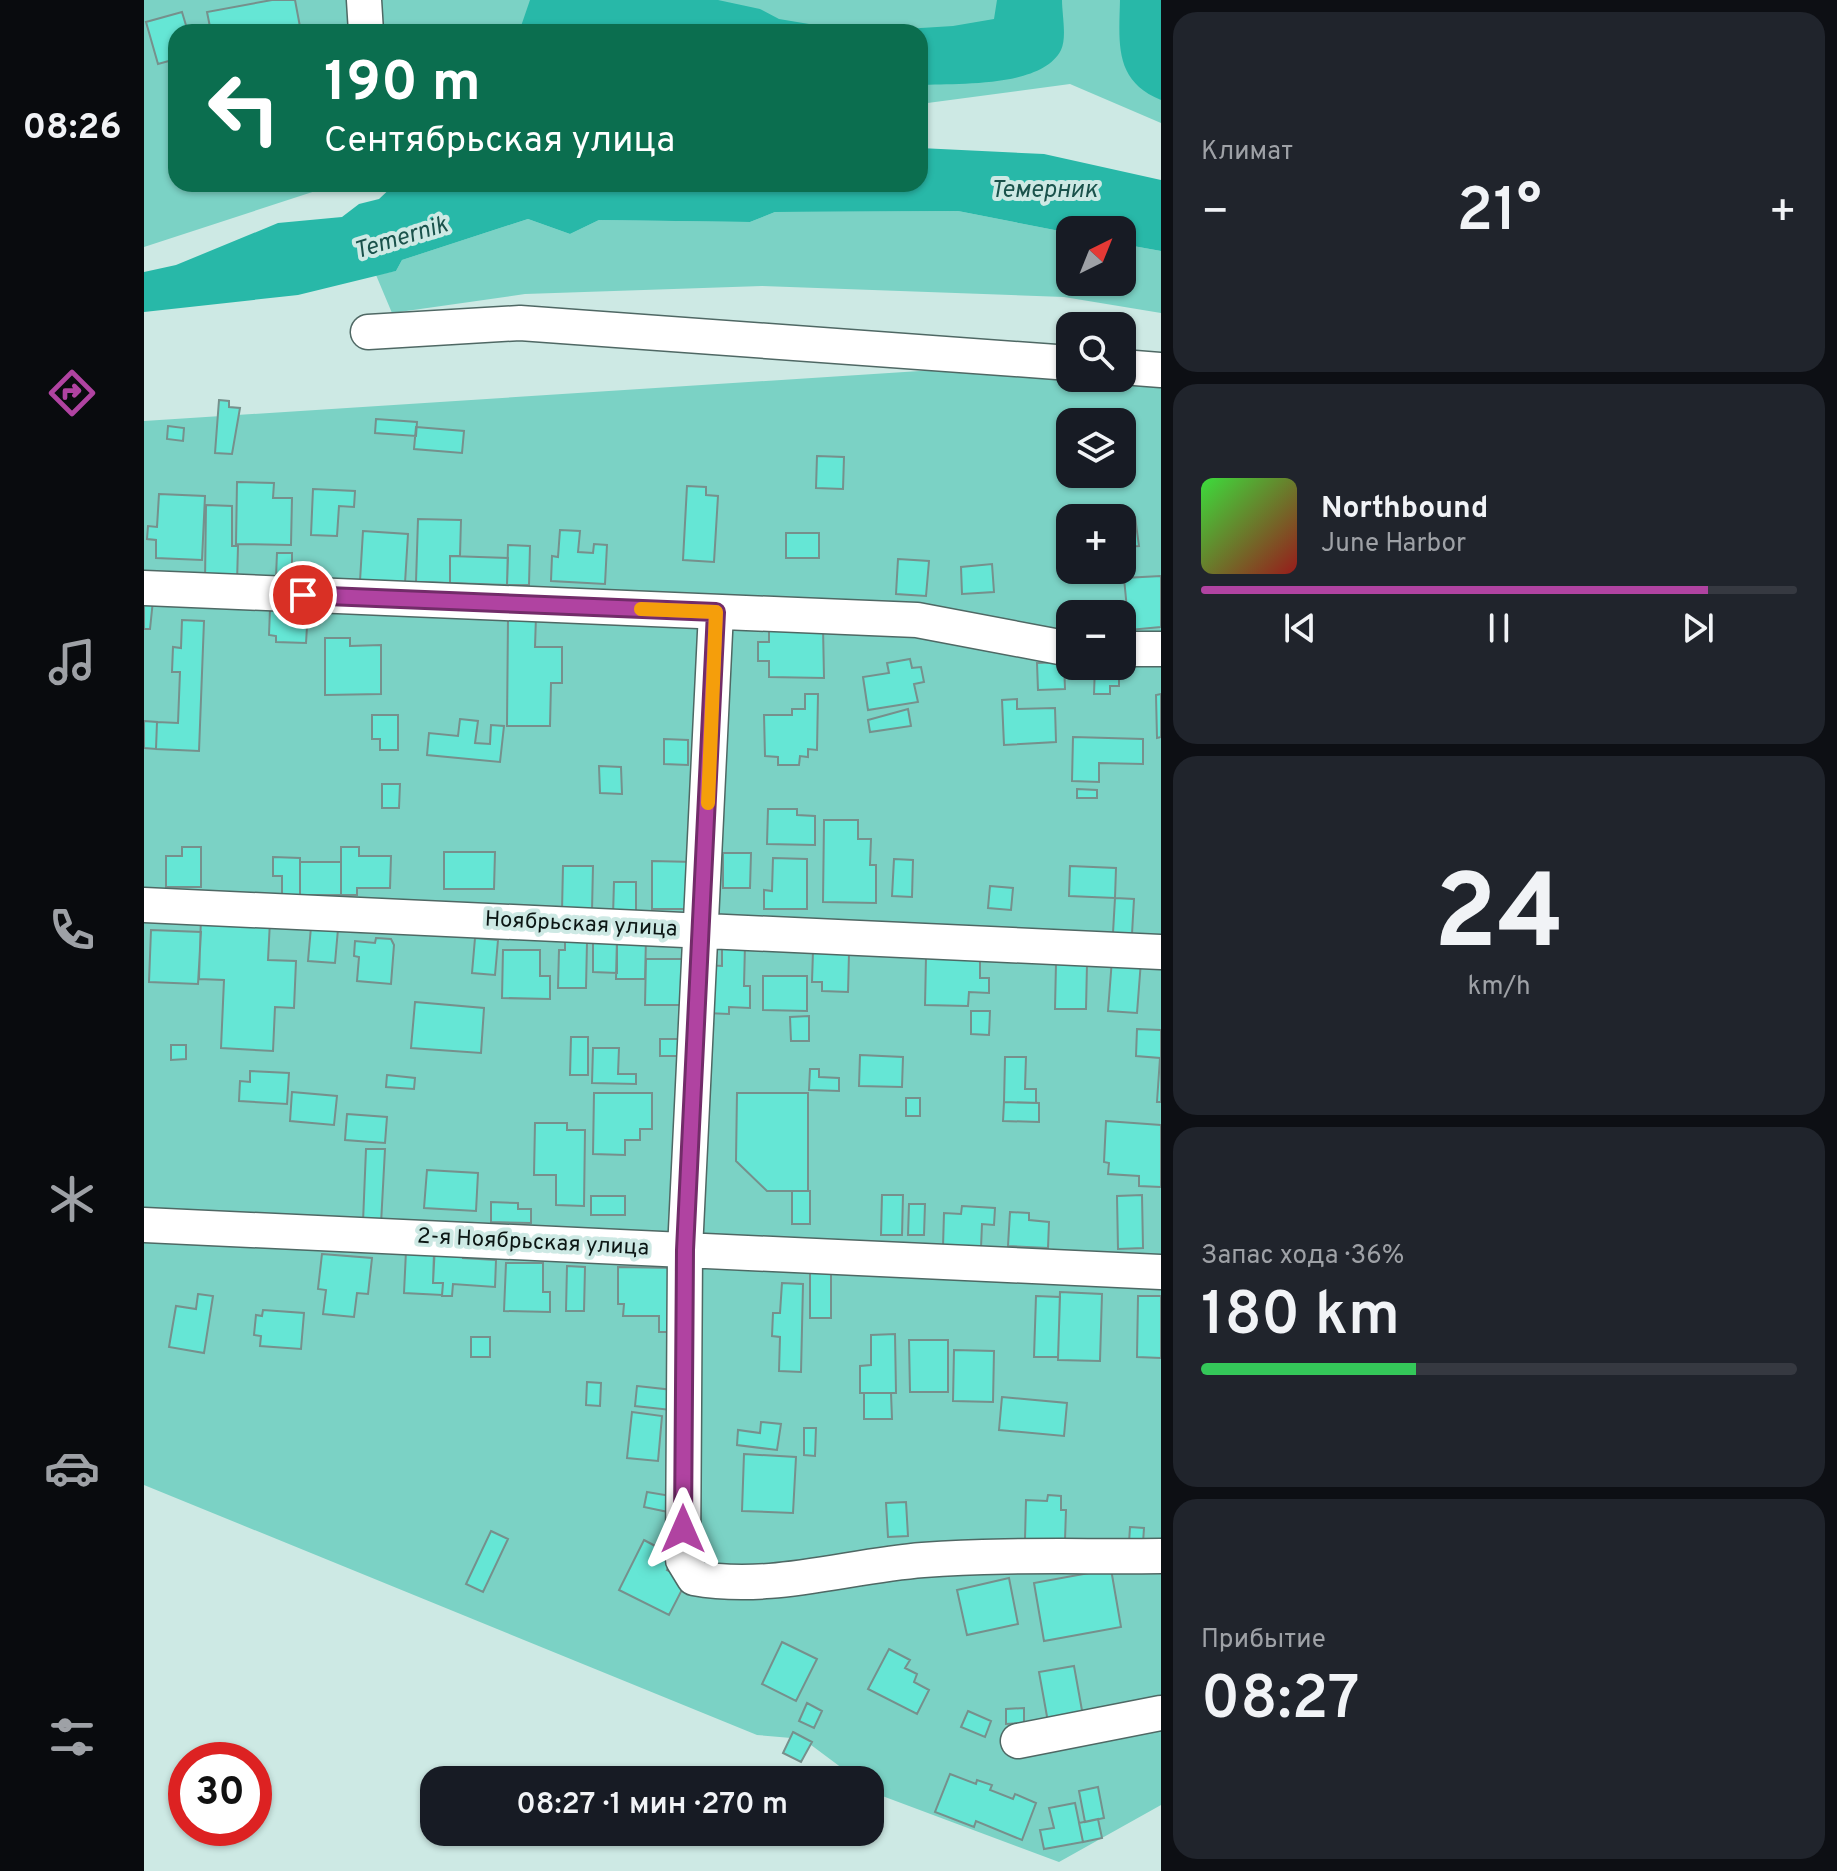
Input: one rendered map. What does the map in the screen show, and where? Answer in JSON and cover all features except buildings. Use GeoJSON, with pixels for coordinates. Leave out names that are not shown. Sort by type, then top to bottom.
{"type":"FeatureCollection","features":[{"type":"Feature","properties":{"kind":"street"},"geometry":{"type":"LineString","coordinates":[[364,0],[366,24]]}},
{"type":"Feature","properties":{"kind":"street"},"geometry":{"type":"LineString","coordinates":[[368,332],[520,323],[1056,362]]}},
{"type":"Feature","properties":{"kind":"street"},"geometry":{"type":"LineString","coordinates":[[1136,368],[1161,370]]}},
{"type":"Feature","properties":{"kind":"street"},"geometry":{"type":"LineString","coordinates":[[144,588],[917,620],[1056,646]]}},
{"type":"Feature","properties":{"kind":"street"},"geometry":{"type":"LineString","coordinates":[[716,612],[685,1250],[683,1560],[694,1578],[724,1583],[798,1579],[923,1560],[1161,1556]]}},
{"type":"Feature","properties":{"kind":"street"},"geometry":{"type":"LineString","coordinates":[[1136,649],[1161,649]]}},
{"type":"Feature","properties":{"kind":"street","name":"Ноябрьская улица"},"geometry":{"type":"LineString","coordinates":[[144,905],[1161,952]]}},
{"type":"Feature","properties":{"kind":"street","name":"2-я Ноябрьская улица"},"geometry":{"type":"LineString","coordinates":[[144,1225],[1161,1272]]}},
{"type":"Feature","properties":{"kind":"street"},"geometry":{"type":"LineString","coordinates":[[1018,1741],[1161,1713]]}},
{"type":"Feature","properties":{"kind":"shaded area"},"geometry":{"type":"Polygon","coordinates":[[[144,0],[1161,0],[1161,123],[1070,84],[928,103],[928,24],[168,24],[168,192],[312,192],[144,247],[144,0]]]}},
{"type":"Feature","properties":{"kind":"shaded area"},"geometry":{"type":"Polygon","coordinates":[[[958,211],[1056,230],[1056,296],[1136,296],[1136,247],[1161,251],[1161,313],[1064,297],[762,286],[525,294],[392,313],[376,275],[396,271],[402,260],[528,219],[570,234],[599,220],[750,222],[775,212],[958,211]]]}},
{"type":"Feature","properties":{"kind":"shaded area"},"geometry":{"type":"Polygon","coordinates":[[[966,368],[1056,375],[1056,392],[1136,392],[1136,382],[1161,384],[1161,1805],[1059,1862],[884,1797],[884,1766],[839,1766],[803,1739],[757,1735],[144,1485],[144,421],[966,368]]]}},
{"type":"Feature","properties":{"kind":"water"},"geometry":{"type":"Polygon","coordinates":[[[530,0],[718,0],[760,9],[779,19],[809,24],[522,24],[530,0]]]}},
{"type":"Feature","properties":{"kind":"water"},"geometry":{"type":"Polygon","coordinates":[[[997,0],[1062,0],[1063,45],[1051,62],[1018,77],[928,85],[928,28],[994,19],[997,0]]]}},
{"type":"Feature","properties":{"kind":"water"},"geometry":{"type":"Polygon","coordinates":[[[1120,0],[1161,0],[1161,100],[1135,83],[1127,72],[1120,46],[1120,0]]]}},
{"type":"Feature","properties":{"kind":"water","name":"Темерник"},"geometry":{"type":"Polygon","coordinates":[[[928,148],[1044,154],[1161,180],[1161,251],[1136,247],[1136,216],[1056,216],[1056,230],[958,211],[775,212],[750,222],[599,220],[570,234],[528,219],[402,260],[396,271],[298,295],[144,312],[144,272],[176,265],[278,223],[342,217],[359,204],[379,199],[386,192],[928,192],[928,148]]]}},
{"type":"Feature","properties":{"kind":"slow traffic"},"geometry":{"type":"LineString","coordinates":[[641,609],[716,612],[708,803]]}},
{"type":"Feature","properties":{"kind":"route"},"geometry":{"type":"LineString","coordinates":[[303,595],[716,612],[685,1250],[683,1529]]}},
{"type":"Feature","properties":{"kind":"water label","name":"Temernik"},"geometry":{"type":"Point","coordinates":[401,239]}}]}
